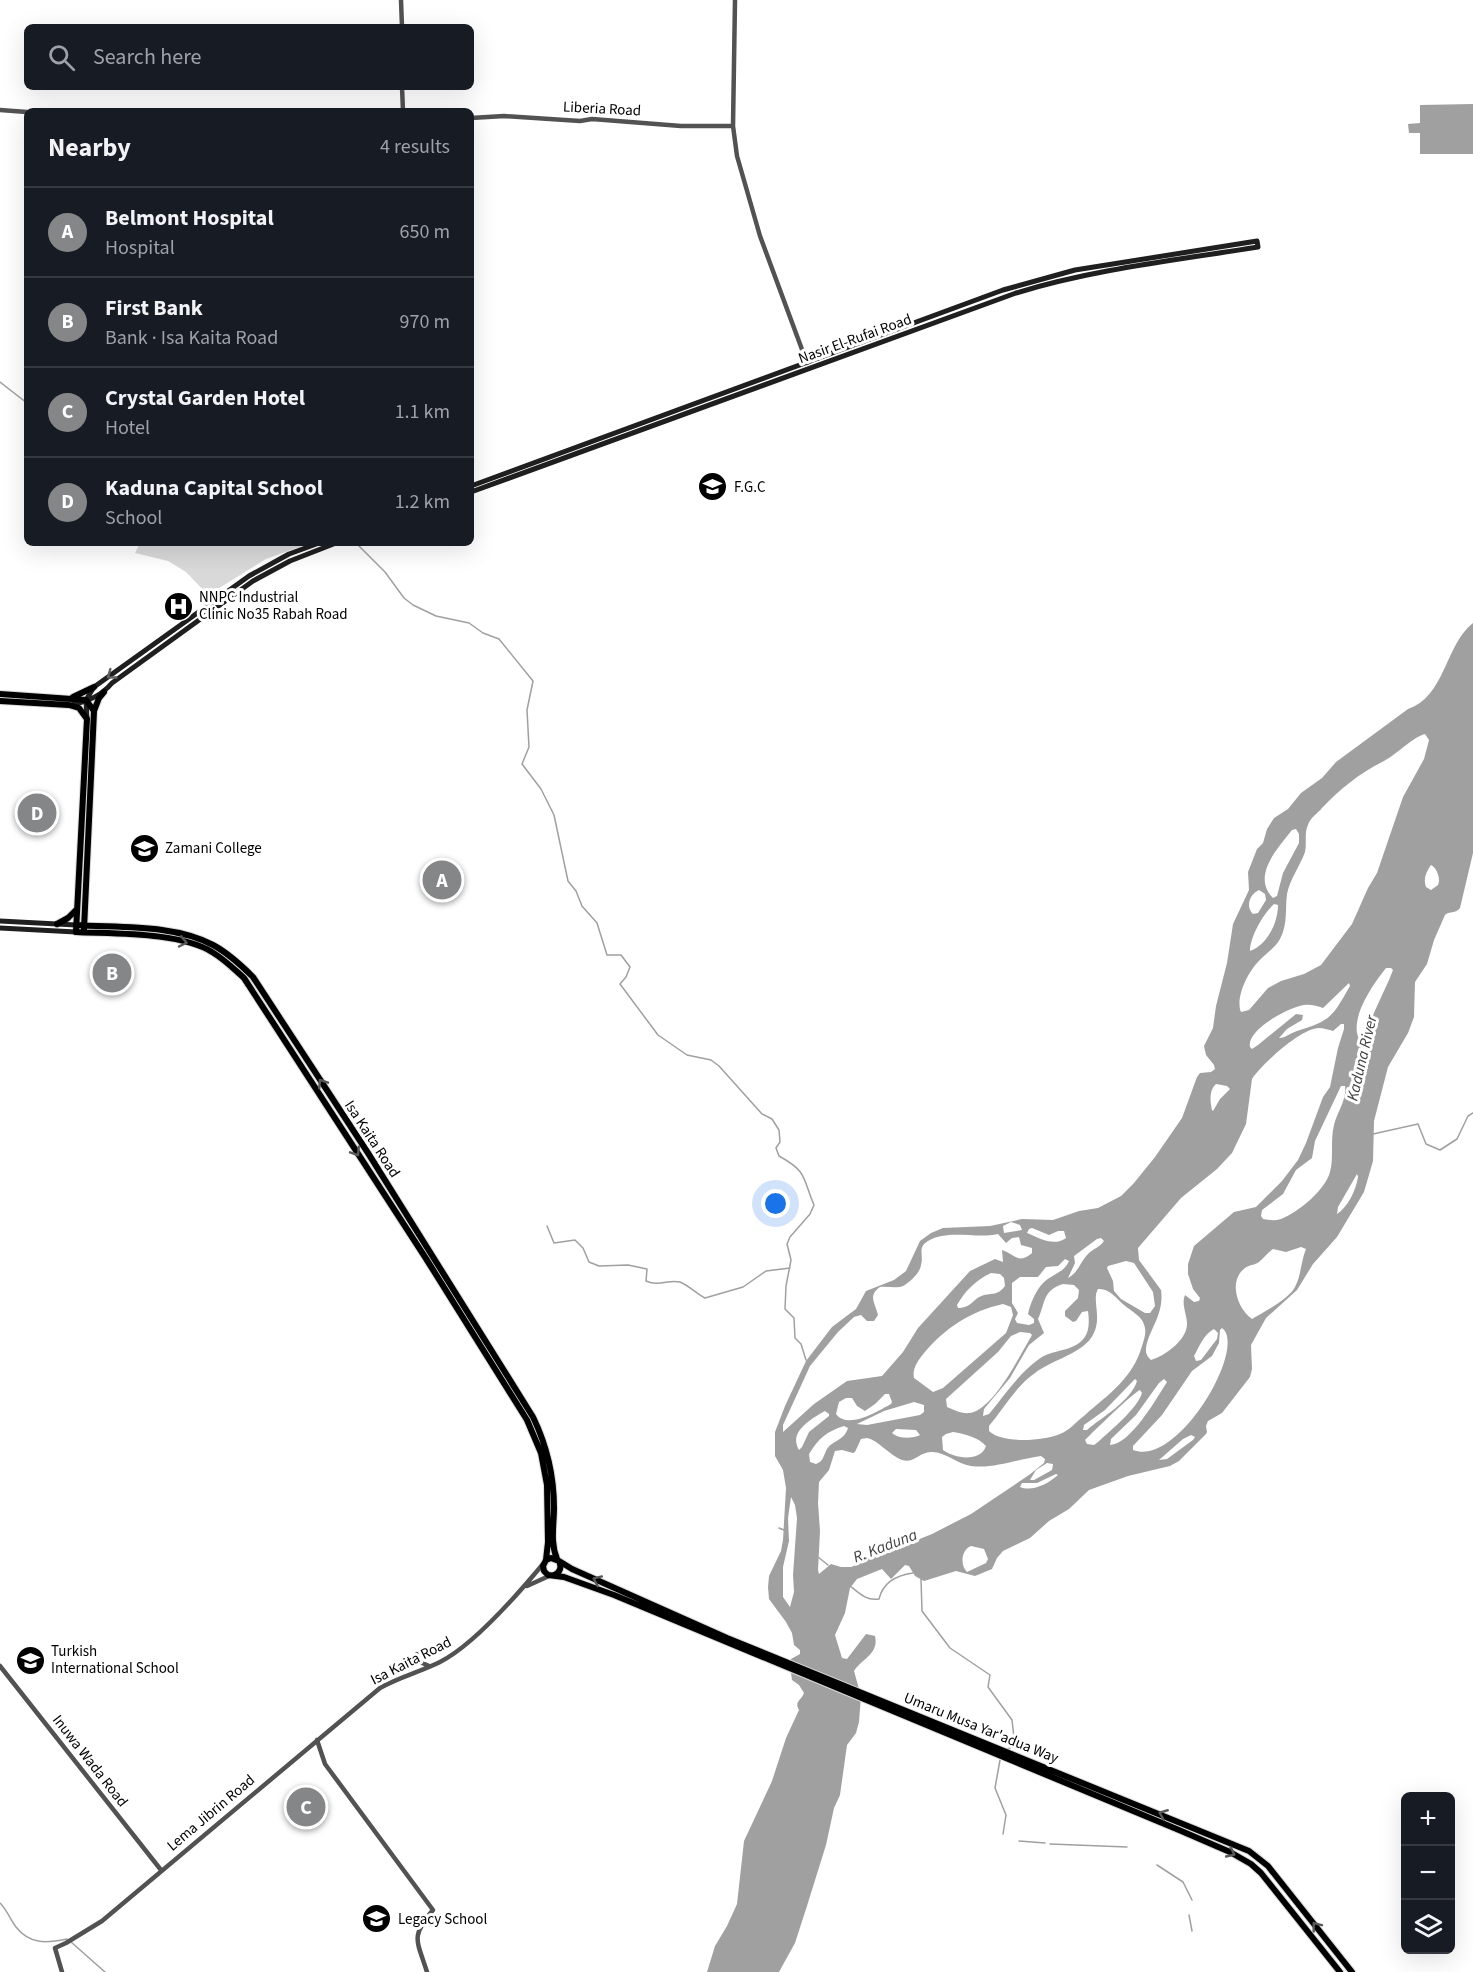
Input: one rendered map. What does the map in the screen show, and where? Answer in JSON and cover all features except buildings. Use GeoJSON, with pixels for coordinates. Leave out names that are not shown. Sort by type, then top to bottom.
{"type":"FeatureCollection","features":[{"type":"Feature","properties":{"kind":"main road"},"geometry":{"type":"LineString","coordinates":[[1172,258],[1257,241],[1258,248]]}},
{"type":"Feature","properties":{"kind":"main road","name":"Nasir El-Rufai Road"},"geometry":{"type":"LineString","coordinates":[[726,396],[807,363],[1016,292],[1058,280],[1172,258]]}},
{"type":"Feature","properties":{"kind":"main road","name":"Nasir El-Rufai Road"},"geometry":{"type":"LineString","coordinates":[[474,491],[1032,281],[1093,267],[1172,258]]}},
{"type":"Feature","properties":{"kind":"main road","name":"Nasir El-Rufai Road"},"geometry":{"type":"LineString","coordinates":[[474,485],[622,434]]}},
{"type":"Feature","properties":{"kind":"main road"},"geometry":{"type":"LineString","coordinates":[[70,702],[249,576],[282,558],[312,546]]}},
{"type":"Feature","properties":{"kind":"main road"},"geometry":{"type":"LineString","coordinates":[[80,929],[94,711],[104,692],[112,683],[253,581],[290,561],[328,546]]}},
{"type":"Feature","properties":{"kind":"main road"},"geometry":{"type":"LineString","coordinates":[[94,687],[86,700],[81,909],[95,926]]}},
{"type":"Feature","properties":{"kind":"main road"},"geometry":{"type":"LineString","coordinates":[[0,694],[13,698],[70,702],[86,700],[104,692]]}},
{"type":"Feature","properties":{"kind":"main road"},"geometry":{"type":"LineString","coordinates":[[0,701],[13,698]]}},
{"type":"Feature","properties":{"kind":"main road"},"geometry":{"type":"LineString","coordinates":[[86,700],[94,711]]}},
{"type":"Feature","properties":{"kind":"main road"},"geometry":{"type":"LineString","coordinates":[[70,702],[87,718]]}},
{"type":"Feature","properties":{"kind":"main road"},"geometry":{"type":"LineString","coordinates":[[57,924],[81,909]]}},
{"type":"Feature","properties":{"kind":"main road","name":"Isa Kaita Road"},"geometry":{"type":"LineString","coordinates":[[0,921],[57,924],[80,929],[95,926],[134,928],[195,937],[214,945],[253,976],[368,1153],[513,1390],[535,1438],[544,1467],[548,1506],[545,1562]]}},
{"type":"Feature","properties":{"kind":"main road","name":"Isa Kaita Road"},"geometry":{"type":"LineString","coordinates":[[0,928],[80,929],[141,934],[193,944],[211,951],[244,978],[513,1390],[533,1417],[548,1452],[553,1485],[553,1542],[558,1560]]}},
{"type":"Feature","properties":{"kind":"main road"},"geometry":{"type":"LineString","coordinates":[[551,1558],[558,1560],[560,1569],[552,1575],[544,1571],[545,1562],[551,1558]]}},
{"type":"Feature","properties":{"kind":"main road","name":"Umaru Musa Yar'adua Way"},"geometry":{"type":"LineString","coordinates":[[558,1560],[572,1569],[727,1640]]}},
{"type":"Feature","properties":{"kind":"main road","name":"Umaru Musa Yar'adua Way"},"geometry":{"type":"LineString","coordinates":[[552,1575],[614,1595],[727,1640],[1168,1825],[1241,1858],[1261,1873],[1340,1972]]}},
{"type":"Feature","properties":{"kind":"main road","name":"Umaru Musa Yar'adua Way"},"geometry":{"type":"LineString","coordinates":[[887,1706],[1249,1851],[1260,1858],[1275,1874],[1352,1972]]}},
{"type":"Feature","properties":{"kind":"street"},"geometry":{"type":"LineString","coordinates":[[401,0],[402,24]]}},
{"type":"Feature","properties":{"kind":"street"},"geometry":{"type":"LineString","coordinates":[[735,0],[733,126],[736,156],[750,206],[807,363]]}},
{"type":"Feature","properties":{"kind":"street"},"geometry":{"type":"LineString","coordinates":[[402,90],[403,108]]}},
{"type":"Feature","properties":{"kind":"street"},"geometry":{"type":"LineString","coordinates":[[1,110],[24,112]]}},
{"type":"Feature","properties":{"kind":"street","name":"Liberia Road"},"geometry":{"type":"LineString","coordinates":[[474,118],[514,117],[580,121],[592,119],[681,126],[733,126]]}},
{"type":"Feature","properties":{"kind":"street","name":"Isa Kaita Road"},"geometry":{"type":"LineString","coordinates":[[359,1704],[394,1680],[457,1652],[524,1587],[545,1562]]}},
{"type":"Feature","properties":{"kind":"street","name":"Isa Kaita Road"},"geometry":{"type":"LineString","coordinates":[[524,1587],[552,1575]]}},
{"type":"Feature","properties":{"kind":"street"},"geometry":{"type":"LineString","coordinates":[[417,1654],[420,1662],[429,1666]]}},
{"type":"Feature","properties":{"kind":"street","name":"Inuwa Wada Road"},"geometry":{"type":"LineString","coordinates":[[0,1666],[161,1870]]}},
{"type":"Feature","properties":{"kind":"street","name":"Lema Jibrin Road"},"geometry":{"type":"LineString","coordinates":[[62,1972],[55,1948],[102,1921],[359,1704]]}},
{"type":"Feature","properties":{"kind":"street"},"geometry":{"type":"LineString","coordinates":[[317,1740],[325,1764],[432,1910],[419,1926],[417,1938],[427,1972]]}},
{"type":"Feature","properties":{"kind":"shaded area"},"geometry":{"type":"Polygon","coordinates":[[[138,546],[302,546],[266,559],[208,595],[186,572],[168,561],[135,553],[138,546]]]}},
{"type":"Feature","properties":{"kind":"water"},"geometry":{"type":"Polygon","coordinates":[[[1473,104],[1473,154],[1420,154],[1420,133],[1409,133],[1408,124],[1420,123],[1420,105],[1473,104]]]}},
{"type":"Feature","properties":{"kind":"water","name":"Kaduna River"},"geometry":{"type":"Polygon","coordinates":[[[1473,623],[1473,853],[1460,908],[1445,915],[1427,964],[1415,982],[1414,1017],[1408,1033],[1388,1067],[1374,1121],[1373,1161],[1364,1192],[1337,1237],[1313,1264],[1297,1290],[1266,1318],[1251,1345],[1250,1377],[1222,1413],[1208,1421],[1206,1434],[1179,1461],[1170,1466],[1128,1476],[1089,1490],[1069,1509],[1049,1521],[1030,1538],[1003,1551],[992,1569],[975,1576],[956,1571],[924,1581],[915,1576],[909,1566],[905,1565],[891,1579],[882,1569],[857,1579],[850,1588],[845,1613],[835,1635],[842,1658],[847,1659],[866,1634],[875,1636],[876,1642],[872,1652],[854,1671],[861,1696],[859,1722],[856,1733],[847,1745],[840,1795],[834,1808],[826,1845],[795,1943],[779,1972],[707,1972],[715,1946],[737,1904],[744,1841],[772,1781],[786,1738],[799,1710],[798,1703],[804,1693],[792,1680],[790,1666],[791,1659],[800,1654],[800,1650],[794,1645],[792,1633],[786,1622],[769,1599],[768,1587],[769,1576],[781,1551],[783,1540],[786,1488],[783,1470],[775,1456],[775,1432],[806,1361],[832,1327],[856,1309],[866,1291],[894,1280],[906,1271],[920,1241],[931,1233],[943,1228],[990,1226],[1022,1219],[1053,1220],[1079,1211],[1098,1208],[1121,1196],[1134,1183],[1182,1118],[1197,1077],[1200,1073],[1211,1072],[1215,1069],[1206,1055],[1204,1046],[1213,1028],[1233,924],[1249,890],[1248,872],[1257,849],[1263,843],[1267,829],[1274,818],[1288,809],[1301,793],[1322,778],[1336,762],[1430,694],[1464,633],[1473,623]],[[1425,734],[1415,738],[1351,782],[1310,820],[1306,831],[1305,852],[1287,894],[1283,933],[1278,942],[1254,966],[1247,979],[1241,993],[1241,1012],[1249,1010],[1268,988],[1321,965],[1352,924],[1377,873],[1403,797],[1424,759],[1429,740],[1425,734]],[[1296,829],[1292,830],[1269,862],[1265,881],[1273,898],[1277,896],[1283,873],[1299,843],[1299,834],[1296,829]],[[1431,865],[1426,876],[1426,887],[1431,890],[1438,885],[1438,874],[1431,865]],[[1259,890],[1251,897],[1249,904],[1253,914],[1258,913],[1266,900],[1265,894],[1259,890]],[[1274,904],[1270,908],[1255,933],[1250,951],[1262,944],[1270,933],[1276,919],[1278,905],[1274,904]],[[1386,968],[1364,1002],[1357,1022],[1359,1039],[1362,1039],[1389,980],[1393,970],[1391,968],[1386,968]],[[1349,983],[1323,1008],[1297,1007],[1270,1020],[1255,1034],[1250,1047],[1252,1049],[1258,1045],[1296,1014],[1303,1015],[1302,1020],[1287,1029],[1279,1038],[1318,1024],[1335,1011],[1350,986],[1349,983]],[[1344,1024],[1333,1031],[1319,1028],[1292,1040],[1252,1079],[1246,1124],[1232,1153],[1217,1169],[1181,1198],[1138,1248],[1139,1260],[1161,1290],[1158,1316],[1147,1345],[1146,1353],[1151,1360],[1169,1351],[1183,1336],[1187,1324],[1185,1295],[1194,1302],[1199,1301],[1200,1298],[1193,1289],[1188,1274],[1188,1264],[1194,1246],[1234,1212],[1256,1207],[1282,1181],[1298,1160],[1323,1097],[1330,1087],[1344,1024]],[[1216,1084],[1211,1096],[1213,1111],[1230,1089],[1227,1086],[1216,1084]],[[1341,1086],[1315,1141],[1312,1158],[1296,1170],[1283,1194],[1262,1210],[1263,1219],[1281,1219],[1303,1206],[1323,1186],[1330,1172],[1333,1131],[1345,1096],[1345,1086],[1341,1086]],[[1357,1174],[1338,1207],[1337,1214],[1345,1207],[1355,1187],[1357,1174]],[[1011,1222],[1003,1226],[1004,1233],[1022,1230],[1020,1225],[1011,1222]],[[1032,1228],[1029,1229],[1027,1233],[1046,1241],[1061,1241],[1066,1238],[1064,1231],[1049,1235],[1032,1228]],[[998,1234],[936,1237],[925,1243],[919,1271],[906,1284],[898,1287],[880,1287],[876,1290],[873,1300],[878,1315],[874,1321],[867,1321],[861,1315],[854,1317],[838,1332],[810,1366],[783,1425],[783,1432],[814,1404],[847,1381],[882,1376],[903,1352],[918,1328],[970,1271],[995,1259],[1003,1262],[1002,1250],[1017,1258],[1023,1258],[1032,1253],[1032,1248],[1021,1245],[1019,1237],[1012,1238],[1006,1243],[998,1234]],[[1101,1238],[1074,1256],[1075,1263],[1068,1278],[1075,1273],[1088,1254],[1104,1241],[1101,1238]],[[1301,1247],[1286,1252],[1273,1249],[1259,1262],[1245,1268],[1240,1273],[1236,1287],[1236,1294],[1242,1308],[1252,1319],[1276,1305],[1292,1292],[1299,1278],[1306,1249],[1301,1247]],[[1065,1259],[1058,1266],[1046,1267],[1038,1277],[1020,1277],[1012,1283],[1012,1303],[1018,1313],[1015,1319],[1017,1323],[1029,1325],[1034,1323],[1034,1319],[1028,1314],[1038,1289],[1046,1280],[1064,1268],[1069,1261],[1065,1259]],[[1126,1261],[1107,1268],[1113,1281],[1114,1291],[1121,1299],[1145,1313],[1150,1313],[1155,1306],[1153,1292],[1134,1263],[1126,1261]],[[991,1273],[971,1286],[957,1305],[958,1308],[963,1308],[980,1296],[996,1293],[1005,1286],[1004,1278],[1000,1274],[991,1273]],[[1063,1284],[1056,1287],[1046,1298],[1038,1319],[1044,1333],[1029,1345],[1010,1378],[984,1409],[983,1416],[989,1414],[1018,1378],[1032,1365],[1044,1356],[1075,1346],[1086,1335],[1089,1325],[1088,1311],[1082,1312],[1073,1322],[1065,1316],[1065,1311],[1078,1298],[1079,1290],[1074,1285],[1063,1284]],[[1098,1289],[1095,1331],[1086,1344],[1041,1369],[1028,1379],[989,1426],[989,1431],[1013,1440],[1044,1438],[1063,1433],[1119,1385],[1138,1357],[1145,1337],[1144,1324],[1137,1315],[1106,1290],[1098,1289]],[[1003,1304],[980,1311],[959,1322],[932,1344],[915,1368],[914,1378],[933,1392],[943,1388],[1006,1333],[1013,1315],[1011,1307],[1003,1304]],[[1222,1328],[1219,1343],[1212,1356],[1192,1371],[1162,1415],[1133,1446],[1133,1450],[1151,1451],[1170,1441],[1188,1424],[1204,1403],[1217,1380],[1225,1358],[1227,1339],[1222,1328]],[[1214,1329],[1205,1337],[1194,1356],[1196,1361],[1201,1360],[1217,1339],[1218,1333],[1214,1329]],[[1020,1332],[1011,1336],[998,1352],[946,1399],[947,1407],[970,1413],[979,1409],[997,1392],[1032,1335],[1030,1333],[1020,1332]],[[1135,1379],[1105,1410],[1084,1425],[1083,1430],[1087,1430],[1129,1395],[1137,1381],[1135,1379]],[[1164,1379],[1136,1415],[1111,1439],[1110,1445],[1126,1437],[1142,1420],[1167,1382],[1164,1379]],[[1140,1390],[1130,1398],[1085,1440],[1087,1444],[1094,1445],[1123,1419],[1135,1406],[1142,1393],[1140,1390]],[[885,1394],[865,1411],[857,1406],[852,1398],[839,1402],[836,1414],[848,1420],[863,1418],[892,1402],[889,1394],[885,1394]],[[914,1402],[884,1411],[857,1424],[867,1425],[920,1415],[924,1412],[924,1405],[914,1402]],[[825,1411],[803,1427],[796,1437],[799,1450],[809,1432],[829,1414],[825,1411]],[[844,1426],[838,1428],[820,1440],[809,1454],[810,1462],[816,1464],[822,1460],[829,1446],[844,1436],[848,1428],[844,1426]],[[896,1429],[892,1433],[902,1437],[920,1435],[916,1430],[896,1429]],[[953,1432],[946,1434],[942,1437],[943,1450],[954,1455],[973,1457],[979,1455],[986,1446],[967,1435],[953,1432]],[[1191,1435],[1183,1439],[1159,1460],[1167,1459],[1195,1437],[1191,1435]],[[867,1438],[861,1439],[853,1453],[835,1451],[829,1470],[819,1482],[819,1574],[831,1564],[851,1567],[872,1552],[900,1547],[932,1534],[971,1514],[1029,1475],[1044,1463],[1045,1459],[1041,1456],[980,1467],[966,1465],[942,1454],[928,1452],[906,1461],[897,1458],[867,1438]],[[1047,1463],[1036,1470],[1030,1480],[1034,1480],[1052,1470],[1053,1464],[1047,1463]],[[1058,1475],[1037,1483],[1022,1483],[1020,1487],[1040,1486],[1058,1475]],[[791,1497],[788,1518],[789,1541],[783,1567],[783,1597],[790,1607],[794,1592],[797,1518],[791,1497]],[[971,1546],[963,1554],[967,1572],[986,1563],[988,1559],[984,1549],[971,1546]]]}},
{"type":"Feature","properties":{"kind":"waterway"},"geometry":{"type":"LineString","coordinates":[[0,382],[24,401]]}},
{"type":"Feature","properties":{"kind":"waterway"},"geometry":{"type":"LineString","coordinates":[[359,546],[385,572],[404,598],[413,605],[436,616],[469,623],[483,633],[499,639],[533,681],[527,710],[529,747],[522,764],[541,789],[554,815],[568,881],[576,891],[582,906],[597,923],[607,955],[621,955],[630,967],[620,984],[658,1035],[687,1055],[711,1060],[762,1114],[772,1119],[779,1130],[780,1142],[776,1148],[779,1156],[795,1166],[803,1176],[814,1205],[810,1214],[790,1237],[787,1244],[791,1260],[786,1286],[785,1309],[794,1318],[795,1338],[801,1344],[806,1360]]}},
{"type":"Feature","properties":{"kind":"waterway"},"geometry":{"type":"LineString","coordinates":[[1373,1134],[1418,1124],[1426,1144],[1440,1150],[1457,1139],[1468,1116],[1473,1113]]}},
{"type":"Feature","properties":{"kind":"waterway"},"geometry":{"type":"LineString","coordinates":[[547,1226],[554,1243],[575,1240],[583,1248],[589,1262],[599,1266],[628,1265],[647,1269],[646,1281],[680,1282],[705,1298],[743,1287],[766,1271],[790,1268]]}},
{"type":"Feature","properties":{"kind":"waterway"},"geometry":{"type":"LineString","coordinates":[[779,1528],[784,1530]]}},
{"type":"Feature","properties":{"kind":"waterway"},"geometry":{"type":"LineString","coordinates":[[818,1557],[828,1565]]}},
{"type":"Feature","properties":{"kind":"waterway"},"geometry":{"type":"LineString","coordinates":[[849,1585],[866,1598],[879,1599],[884,1588],[892,1580],[913,1573]]}},
{"type":"Feature","properties":{"kind":"waterway"},"geometry":{"type":"LineString","coordinates":[[921,1579],[922,1611],[950,1648],[990,1675],[988,1687],[1012,1720],[1015,1746],[1007,1749]]}},
{"type":"Feature","properties":{"kind":"waterway"},"geometry":{"type":"LineString","coordinates":[[1000,1760],[995,1788],[1006,1815],[1003,1834]]}},
{"type":"Feature","properties":{"kind":"waterway"},"geometry":{"type":"LineString","coordinates":[[1019,1841],[1045,1843]]}},
{"type":"Feature","properties":{"kind":"waterway"},"geometry":{"type":"LineString","coordinates":[[1050,1844],[1127,1847]]}},
{"type":"Feature","properties":{"kind":"waterway"},"geometry":{"type":"LineString","coordinates":[[1157,1865],[1183,1882],[1192,1900]]}},
{"type":"Feature","properties":{"kind":"waterway"},"geometry":{"type":"LineString","coordinates":[[0,1903],[16,1927],[27,1937],[46,1942],[67,1939]]}},
{"type":"Feature","properties":{"kind":"waterway"},"geometry":{"type":"LineString","coordinates":[[1189,1915],[1192,1931]]}},
{"type":"Feature","properties":{"kind":"waterway"},"geometry":{"type":"LineString","coordinates":[[71,1942],[105,1972]]}},
{"type":"Feature","properties":{"kind":"place","name":"F.G.C"},"geometry":{"type":"Point","coordinates":[713,487]}},
{"type":"Feature","properties":{"kind":"place","name":"NNPC Industrial Clinic No35 Rabah Road"},"geometry":{"type":"Point","coordinates":[178,606]}},
{"type":"Feature","properties":{"kind":"place","name":"Kaduna Capital School"},"geometry":{"type":"Point","coordinates":[37,813]}},
{"type":"Feature","properties":{"kind":"place","name":"Zamani College"},"geometry":{"type":"Point","coordinates":[144,848]}},
{"type":"Feature","properties":{"kind":"place","name":"Belmont Hospital"},"geometry":{"type":"Point","coordinates":[442,880]}},
{"type":"Feature","properties":{"kind":"place","name":"First Bank"},"geometry":{"type":"Point","coordinates":[112,973]}},
{"type":"Feature","properties":{"kind":"place","name":"Turkish International School"},"geometry":{"type":"Point","coordinates":[30,1660]}},
{"type":"Feature","properties":{"kind":"place","name":"Crystal Garden Hotel"},"geometry":{"type":"Point","coordinates":[306,1807]}},
{"type":"Feature","properties":{"kind":"place","name":"Legacy School"},"geometry":{"type":"Point","coordinates":[377,1919]}},
{"type":"Feature","properties":{"kind":"water label","name":"R. Kaduna"},"geometry":{"type":"Point","coordinates":[885,1546]}}]}
